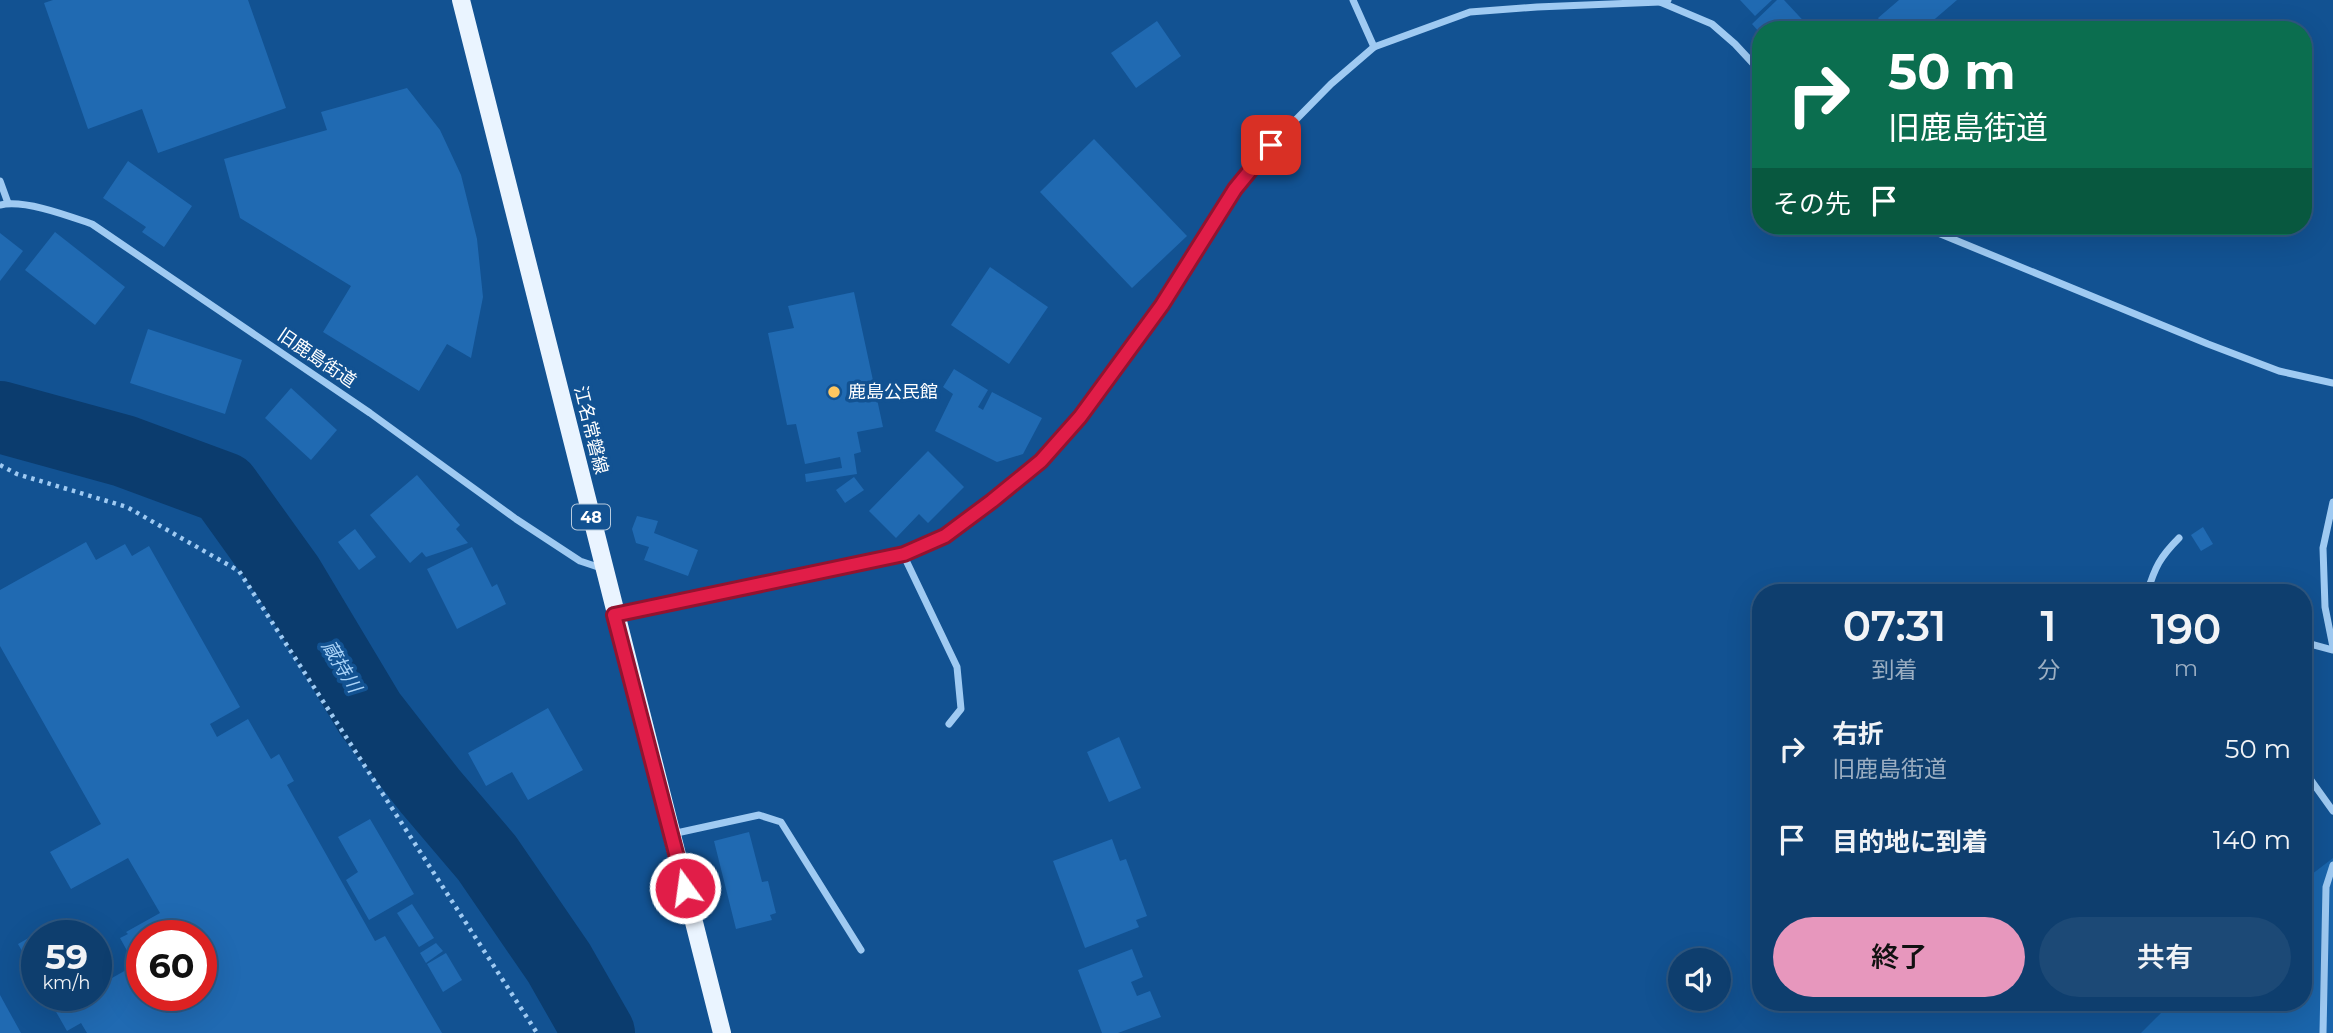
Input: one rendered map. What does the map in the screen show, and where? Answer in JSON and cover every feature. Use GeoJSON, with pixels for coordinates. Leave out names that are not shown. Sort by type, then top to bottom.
{"type":"FeatureCollection","features":[{"type":"Feature","properties":{"kind":"main road","name":"江名常磐線"},"geometry":{"type":"LineString","coordinates":[[461,0],[614,615],[722,1033]]}},
{"type":"Feature","properties":{"kind":"street"},"geometry":{"type":"LineString","coordinates":[[1353,0],[1374,47]]}},
{"type":"Feature","properties":{"kind":"street"},"geometry":{"type":"LineString","coordinates":[[614,615],[904,554],[945,536],[1041,461],[1080,417],[1162,305],[1235,189],[1264,154],[1331,84],[1374,47],[1470,12],[1668,0]]}},
{"type":"Feature","properties":{"kind":"street"},"geometry":{"type":"LineString","coordinates":[[1660,2],[1712,24],[1752,63]]}},
{"type":"Feature","properties":{"kind":"street"},"geometry":{"type":"LineString","coordinates":[[0,181],[4,204]]}},
{"type":"Feature","properties":{"kind":"street","name":"旧鹿島街道"},"geometry":{"type":"LineString","coordinates":[[4,204],[53,211],[92,224],[370,413],[516,519],[580,561],[604,569]]}},
{"type":"Feature","properties":{"kind":"street"},"geometry":{"type":"LineString","coordinates":[[1943,235],[2279,371],[2333,383]]}},
{"type":"Feature","properties":{"kind":"street"},"geometry":{"type":"LineString","coordinates":[[2312,644],[2333,648],[2325,607],[2323,548],[2333,502]]}},
{"type":"Feature","properties":{"kind":"street"},"geometry":{"type":"LineString","coordinates":[[2150,584],[2162,555],[2179,538]]}},
{"type":"Feature","properties":{"kind":"street"},"geometry":{"type":"LineString","coordinates":[[904,554],[957,667],[961,709],[949,724]]}},
{"type":"Feature","properties":{"kind":"street"},"geometry":{"type":"LineString","coordinates":[[2312,782],[2333,811]]}},
{"type":"Feature","properties":{"kind":"street"},"geometry":{"type":"LineString","coordinates":[[671,834],[759,815],[781,822],[861,950]]}},
{"type":"Feature","properties":{"kind":"street"},"geometry":{"type":"LineString","coordinates":[[2323,1033],[2326,887],[2333,864]]}},
{"type":"Feature","properties":{"kind":"path"},"geometry":{"type":"LineString","coordinates":[[0,465],[17,474],[127,507],[239,571],[537,1033]]}},
{"type":"Feature","properties":{"kind":"shaded area"},"geometry":{"type":"Polygon","coordinates":[[[2333,858],[2333,1033],[2141,1033],[2163,1011],[2312,1011],[2312,874],[2333,858]]]}},
{"type":"Feature","properties":{"kind":"building"},"geometry":{"type":"Polygon","coordinates":[[[53,0],[248,0],[286,108],[158,153],[142,109],[88,129],[44,3],[53,0]]]}},
{"type":"Feature","properties":{"kind":"building"},"geometry":{"type":"Polygon","coordinates":[[[1740,0],[1772,0],[1755,16],[1740,0]]]}},
{"type":"Feature","properties":{"kind":"building"},"geometry":{"type":"Polygon","coordinates":[[[1777,0],[1784,0],[1804,21],[1755,21],[1777,0]]]}},
{"type":"Feature","properties":{"kind":"building"},"geometry":{"type":"Polygon","coordinates":[[[1899,0],[1957,0],[1932,21],[1880,21],[1878,18],[1899,0]]]}},
{"type":"Feature","properties":{"kind":"building"},"geometry":{"type":"Polygon","coordinates":[[[1157,21],[1181,56],[1136,88],[1111,53],[1157,21]]]}},
{"type":"Feature","properties":{"kind":"building"},"geometry":{"type":"Polygon","coordinates":[[[407,88],[440,130],[461,175],[477,239],[483,297],[471,358],[447,344],[419,391],[323,332],[351,286],[240,218],[224,159],[327,130],[321,112],[407,88]]]}},
{"type":"Feature","properties":{"kind":"building"},"geometry":{"type":"Polygon","coordinates":[[[1094,139],[1187,236],[1132,288],[1040,192],[1094,139]]]}},
{"type":"Feature","properties":{"kind":"building"},"geometry":{"type":"Polygon","coordinates":[[[128,161],[192,206],[164,247],[142,232],[146,227],[103,198],[128,161]]]}},
{"type":"Feature","properties":{"kind":"building"},"geometry":{"type":"Polygon","coordinates":[[[55,232],[125,287],[95,325],[25,270],[55,232]]]}},
{"type":"Feature","properties":{"kind":"building"},"geometry":{"type":"Polygon","coordinates":[[[0,233],[23,251],[0,281],[0,233]]]}},
{"type":"Feature","properties":{"kind":"building"},"geometry":{"type":"Polygon","coordinates":[[[990,267],[1048,307],[1009,364],[951,325],[990,267]]]}},
{"type":"Feature","properties":{"kind":"building"},"geometry":{"type":"Polygon","coordinates":[[[854,292],[883,427],[857,432],[861,452],[854,454],[857,474],[806,482],[805,474],[842,468],[840,457],[805,464],[796,424],[787,425],[768,333],[794,328],[788,306],[854,292]]]}},
{"type":"Feature","properties":{"kind":"building"},"geometry":{"type":"Polygon","coordinates":[[[148,329],[242,360],[225,414],[130,383],[148,329]]]}},
{"type":"Feature","properties":{"kind":"building"},"geometry":{"type":"Polygon","coordinates":[[[954,369],[988,390],[978,407],[983,410],[992,392],[1042,418],[1023,454],[997,462],[935,431],[953,394],[943,387],[954,369]]]}},
{"type":"Feature","properties":{"kind":"building"},"geometry":{"type":"Polygon","coordinates":[[[291,388],[337,430],[311,460],[265,418],[291,388]]]}},
{"type":"Feature","properties":{"kind":"building"},"geometry":{"type":"Polygon","coordinates":[[[928,451],[964,487],[928,523],[919,514],[896,538],[869,511],[928,451]]]}},
{"type":"Feature","properties":{"kind":"building"},"geometry":{"type":"Polygon","coordinates":[[[417,475],[460,525],[456,529],[468,543],[426,557],[422,552],[410,563],[370,515],[417,475]]]}},
{"type":"Feature","properties":{"kind":"building"},"geometry":{"type":"Polygon","coordinates":[[[854,477],[864,490],[845,503],[836,490],[854,477]]]}},
{"type":"Feature","properties":{"kind":"building"},"geometry":{"type":"Polygon","coordinates":[[[637,516],[658,521],[654,533],[698,550],[688,576],[644,560],[649,547],[636,543],[632,529],[637,516]]]}},
{"type":"Feature","properties":{"kind":"building"},"geometry":{"type":"Polygon","coordinates":[[[2203,527],[2213,544],[2201,551],[2191,535],[2203,527]]]}},
{"type":"Feature","properties":{"kind":"building"},"geometry":{"type":"Polygon","coordinates":[[[355,529],[376,557],[359,570],[338,542],[355,529]]]}},
{"type":"Feature","properties":{"kind":"building"},"geometry":{"type":"Polygon","coordinates":[[[86,542],[96,560],[125,544],[132,556],[149,546],[240,707],[210,724],[217,737],[248,719],[271,759],[279,754],[294,781],[287,785],[375,941],[385,936],[442,1033],[87,1033],[81,1023],[67,1031],[56,1011],[112,1011],[112,978],[126,970],[126,1011],[217,1011],[217,920],[147,920],[160,913],[128,858],[71,889],[50,852],[101,824],[0,646],[0,590],[86,542]]]}},
{"type":"Feature","properties":{"kind":"building"},"geometry":{"type":"Polygon","coordinates":[[[472,547],[492,587],[497,584],[506,604],[457,629],[427,569],[472,547]]]}},
{"type":"Feature","properties":{"kind":"building"},"geometry":{"type":"Polygon","coordinates":[[[548,708],[583,770],[528,800],[512,772],[486,786],[468,753],[548,708]]]}},
{"type":"Feature","properties":{"kind":"building"},"geometry":{"type":"Polygon","coordinates":[[[1119,737],[1141,788],[1109,802],[1087,752],[1119,737]]]}},
{"type":"Feature","properties":{"kind":"building"},"geometry":{"type":"Polygon","coordinates":[[[370,819],[414,894],[369,920],[346,880],[358,872],[338,837],[370,819]]]}},
{"type":"Feature","properties":{"kind":"building"},"geometry":{"type":"Polygon","coordinates":[[[749,832],[762,882],[768,881],[776,913],[770,915],[772,920],[736,929],[714,841],[749,832]]]}},
{"type":"Feature","properties":{"kind":"building"},"geometry":{"type":"Polygon","coordinates":[[[1112,839],[1120,861],[1126,859],[1147,916],[1136,920],[1139,927],[1085,948],[1053,861],[1112,839]]]}},
{"type":"Feature","properties":{"kind":"building"},"geometry":{"type":"Polygon","coordinates":[[[412,904],[434,938],[419,947],[397,913],[412,904]]]}},
{"type":"Feature","properties":{"kind":"building"},"geometry":{"type":"Polygon","coordinates":[[[126,935],[126,949],[120,938],[126,935]]]}},
{"type":"Feature","properties":{"kind":"building"},"geometry":{"type":"Polygon","coordinates":[[[436,943],[443,951],[426,963],[420,953],[436,943]]]}},
{"type":"Feature","properties":{"kind":"building"},"geometry":{"type":"Polygon","coordinates":[[[1132,949],[1143,977],[1131,982],[1137,996],[1150,991],[1161,1017],[1118,1033],[1102,1033],[1078,970],[1132,949]]]}},
{"type":"Feature","properties":{"kind":"building"},"geometry":{"type":"Polygon","coordinates":[[[446,953],[462,980],[443,992],[427,964],[446,953]]]}},
{"type":"Feature","properties":{"kind":"building"},"geometry":{"type":"Polygon","coordinates":[[[0,995],[21,1033],[0,1033],[0,995]]]}},
{"type":"Feature","properties":{"kind":"waterway","name":"蔵持川"},"geometry":{"type":"LineString","coordinates":[[0,417],[124,451],[224,488],[288,577],[370,714],[487,858],[559,963],[599,1033]]}},
{"type":"Feature","properties":{"kind":"place","name":"鹿島公民館"},"geometry":{"type":"Point","coordinates":[834,392]}},
{"type":"Feature","properties":{"kind":"route"},"geometry":{"type":"LineString","coordinates":[[685,888],[614,615],[904,554],[945,536],[1041,461],[1080,417],[1162,305],[1235,189],[1271,145]]}}]}
